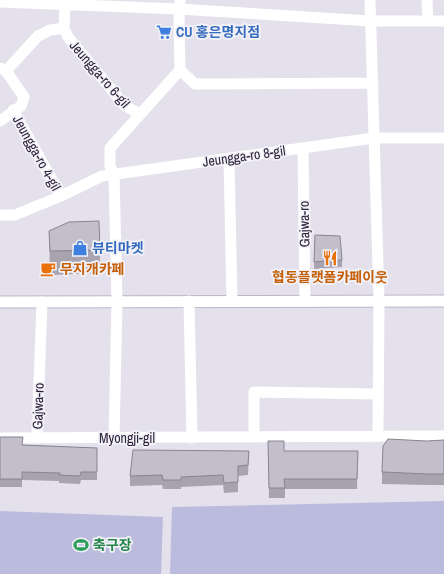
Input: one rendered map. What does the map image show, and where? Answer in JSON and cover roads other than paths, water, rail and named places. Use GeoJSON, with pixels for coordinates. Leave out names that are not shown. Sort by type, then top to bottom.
{"type":"FeatureCollection","features":[{"type":"Feature","properties":{"kind":"street"},"geometry":{"type":"LineString","coordinates":[[370,0],[379,301],[378,436]]}},
{"type":"Feature","properties":{"kind":"street"},"geometry":{"type":"LineString","coordinates":[[427,0],[428,21]]}},
{"type":"Feature","properties":{"kind":"street"},"geometry":{"type":"LineString","coordinates":[[0,2],[65,5],[180,5],[371,21],[444,21]]}},
{"type":"Feature","properties":{"kind":"street","name":"Jeungga-ro 6-gil"},"geometry":{"type":"LineString","coordinates":[[65,5],[64,28],[68,37],[125,106],[140,114]]}},
{"type":"Feature","properties":{"kind":"street"},"geometry":{"type":"LineString","coordinates":[[180,5],[180,70],[196,84],[372,84]]}},
{"type":"Feature","properties":{"kind":"street","name":"Jeungga-ro 4-gil"},"geometry":{"type":"LineString","coordinates":[[0,121],[13,110],[21,106],[24,97],[3,70],[38,36],[50,30],[64,28]]}},
{"type":"Feature","properties":{"kind":"street","name":"Jeungga-ro 6-gil"},"geometry":{"type":"LineString","coordinates":[[117,302],[114,174],[110,166],[110,148],[180,70]]}},
{"type":"Feature","properties":{"kind":"street","name":"Jeungga-ro 4-gil"},"geometry":{"type":"LineString","coordinates":[[13,110],[61,196]]}},
{"type":"Feature","properties":{"kind":"street","name":"Jeungga-ro 8-gil"},"geometry":{"type":"LineString","coordinates":[[114,174],[374,138],[444,138]]}},
{"type":"Feature","properties":{"kind":"street","name":"Gajwa-ro"},"geometry":{"type":"LineString","coordinates":[[303,148],[305,301]]}},
{"type":"Feature","properties":{"kind":"street"},"geometry":{"type":"LineString","coordinates":[[228,158],[232,301]]}},
{"type":"Feature","properties":{"kind":"street"},"geometry":{"type":"LineString","coordinates":[[0,215],[15,215],[61,196],[102,176],[114,174]]}},
{"type":"Feature","properties":{"kind":"street"},"geometry":{"type":"LineString","coordinates":[[189,301],[192,438]]}},
{"type":"Feature","properties":{"kind":"street"},"geometry":{"type":"LineString","coordinates":[[0,302],[444,301]]}},
{"type":"Feature","properties":{"kind":"street","name":"Gajwa-ro"},"geometry":{"type":"LineString","coordinates":[[37,438],[42,302]]}},
{"type":"Feature","properties":{"kind":"street"},"geometry":{"type":"LineString","coordinates":[[114,438],[117,302]]}},
{"type":"Feature","properties":{"kind":"street"},"geometry":{"type":"LineString","coordinates":[[254,437],[254,392],[378,394]]}},
{"type":"Feature","properties":{"kind":"street","name":"Myongji-gil"},"geometry":{"type":"LineString","coordinates":[[0,438],[444,436]]}},
{"type":"Feature","properties":{"kind":"place","name":"CU 홍은명지점"},"geometry":{"type":"Point","coordinates":[164,32]}},
{"type":"Feature","properties":{"kind":"place","name":"뷰티마켓"},"geometry":{"type":"Point","coordinates":[80,248]}},
{"type":"Feature","properties":{"kind":"place","name":"협동플랫폼카페이웃"},"geometry":{"type":"Point","coordinates":[330,258]}},
{"type":"Feature","properties":{"kind":"place","name":"무지개카페"},"geometry":{"type":"Point","coordinates":[48,269]}},
{"type":"Feature","properties":{"kind":"place","name":"축구장"},"geometry":{"type":"Point","coordinates":[81,545]}}]}
